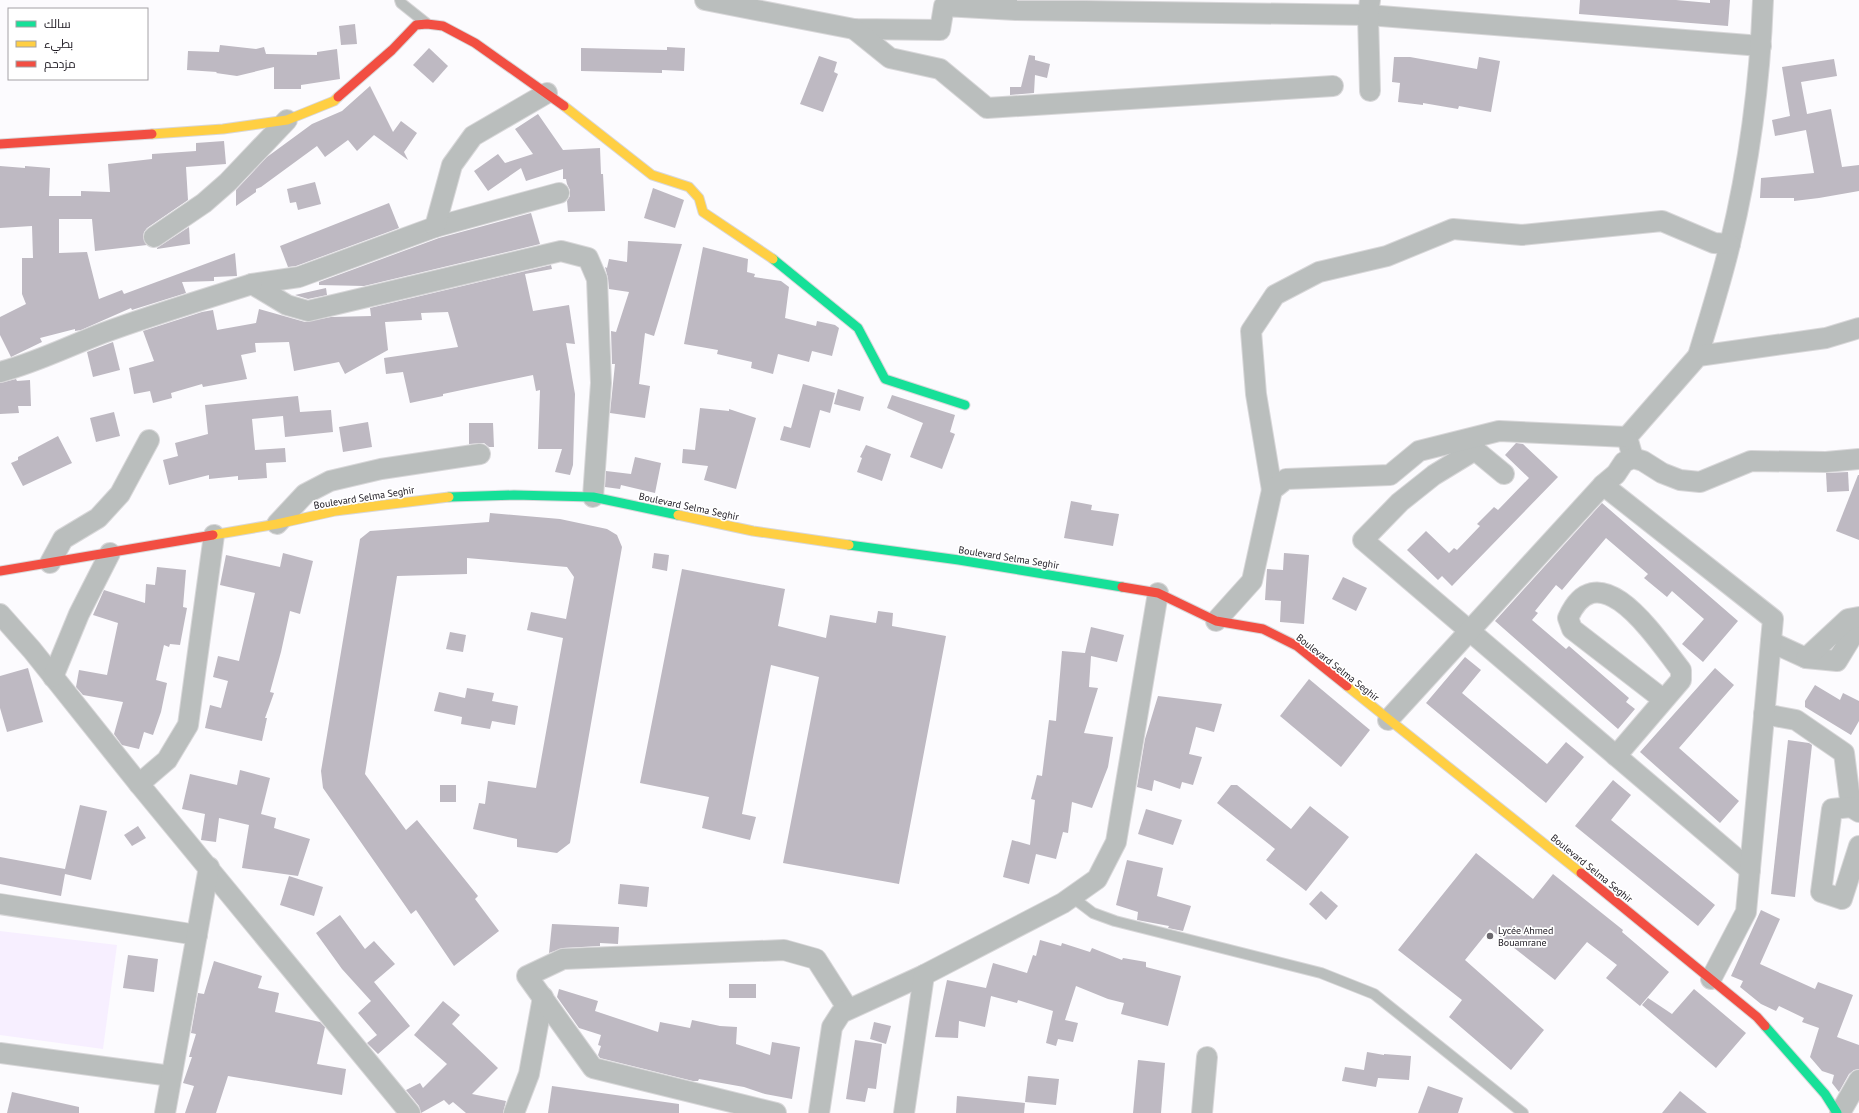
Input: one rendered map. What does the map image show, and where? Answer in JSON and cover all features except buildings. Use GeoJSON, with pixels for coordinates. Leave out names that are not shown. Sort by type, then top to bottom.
{"type":"FeatureCollection","features":[{"type":"Feature","properties":{"kind":"main road"},"geometry":{"type":"LineString","coordinates":[[0,144],[224,129],[287,120],[334,101],[392,50],[416,25],[427,24],[443,26],[475,43],[547,93],[602,134],[652,175],[690,188],[699,198],[703,212],[779,262],[858,328],[885,379],[965,405]]}},
{"type":"Feature","properties":{"kind":"main road","name":"Boulevard Selma Seghir"},"geometry":{"type":"LineString","coordinates":[[0,571],[277,524],[335,511],[438,497],[514,495],[593,497],[753,531],[959,560],[1158,594],[1216,621],[1262,629],[1297,646],[1566,861],[1757,1018],[1791,1054],[1825,1094],[1838,1113]]}},
{"type":"Feature","properties":{"kind":"street"},"geometry":{"type":"LineString","coordinates":[[705,0],[854,29],[940,30],[944,6],[1017,5],[1369,8],[1761,46]]}},
{"type":"Feature","properties":{"kind":"street"},"geometry":{"type":"LineString","coordinates":[[1627,437],[1698,356],[1730,244],[1748,156],[1761,46],[1763,0]]}},
{"type":"Feature","properties":{"kind":"street"},"geometry":{"type":"LineString","coordinates":[[1369,8],[1370,91]]}},
{"type":"Feature","properties":{"kind":"street"},"geometry":{"type":"LineString","coordinates":[[854,29],[890,58],[940,69],[987,108],[1333,86]]}},
{"type":"Feature","properties":{"kind":"street"},"geometry":{"type":"LineString","coordinates":[[435,227],[452,165],[473,136],[547,93]]}},
{"type":"Feature","properties":{"kind":"street"},"geometry":{"type":"LineString","coordinates":[[154,237],[204,203],[228,182],[287,120]]}},
{"type":"Feature","properties":{"kind":"street"},"geometry":{"type":"LineString","coordinates":[[0,372],[21,366],[147,317],[252,284],[299,277],[435,227],[559,193]]}},
{"type":"Feature","properties":{"kind":"street"},"geometry":{"type":"LineString","coordinates":[[1216,621],[1252,580],[1272,490],[1256,394],[1251,331],[1276,295],[1319,272],[1387,256],[1453,229],[1522,235],[1662,221],[1714,243],[1730,244]]}},
{"type":"Feature","properties":{"kind":"street"},"geometry":{"type":"LineString","coordinates":[[252,284],[287,305],[308,311],[561,251],[588,258],[597,279],[601,383],[593,497]]}},
{"type":"Feature","properties":{"kind":"street"},"geometry":{"type":"LineString","coordinates":[[1698,356],[1826,338],[1859,328]]}},
{"type":"Feature","properties":{"kind":"street"},"geometry":{"type":"LineString","coordinates":[[1272,490],[1286,479],[1390,475],[1419,451],[1499,431],[1627,437]]}},
{"type":"Feature","properties":{"kind":"street"},"geometry":{"type":"LineString","coordinates":[[1627,437],[1633,458]]}},
{"type":"Feature","properties":{"kind":"street"},"geometry":{"type":"LineString","coordinates":[[50,563],[63,539],[98,518],[120,494],[149,440]]}},
{"type":"Feature","properties":{"kind":"street"},"geometry":{"type":"LineString","coordinates":[[1504,474],[1475,450],[1434,475],[1400,502],[1363,540],[1750,870]]}},
{"type":"Feature","properties":{"kind":"street"},"geometry":{"type":"LineString","coordinates":[[277,524],[305,494],[330,481],[381,469],[480,454]]}},
{"type":"Feature","properties":{"kind":"street"},"geometry":{"type":"LineString","coordinates":[[1388,720],[1603,485],[1616,474],[1624,462],[1633,458],[1643,460],[1662,473],[1680,480],[1700,482],[1750,461],[1826,462],[1859,459]]}},
{"type":"Feature","properties":{"kind":"street"},"geometry":{"type":"LineString","coordinates":[[1603,485],[1773,619],[1746,912],[1711,979]]}},
{"type":"Feature","properties":{"kind":"street"},"geometry":{"type":"LineString","coordinates":[[139,784],[167,760],[188,725],[214,535]]}},
{"type":"Feature","properties":{"kind":"street"},"geometry":{"type":"LineString","coordinates":[[53,677],[79,614],[110,553]]}},
{"type":"Feature","properties":{"kind":"street"},"geometry":{"type":"LineString","coordinates":[[1616,756],[1664,700],[1681,680],[1681,670],[1636,612],[1616,598],[1598,591],[1587,593],[1572,609],[1568,618],[1572,629],[1664,700]]}},
{"type":"Feature","properties":{"kind":"street"},"geometry":{"type":"LineString","coordinates":[[819,1113],[832,1027],[836,1018],[848,1009],[924,975],[1063,903],[1097,879],[1116,842],[1158,594]]}},
{"type":"Feature","properties":{"kind":"street"},"geometry":{"type":"LineString","coordinates":[[0,614],[410,1113]]}},
{"type":"Feature","properties":{"kind":"street"},"geometry":{"type":"LineString","coordinates":[[1806,658],[1848,619],[1859,617]]}},
{"type":"Feature","properties":{"kind":"street"},"geometry":{"type":"LineString","coordinates":[[1771,642],[1806,658],[1837,661],[1859,625]]}},
{"type":"Feature","properties":{"kind":"street"},"geometry":{"type":"LineString","coordinates":[[1764,714],[1796,720],[1844,753],[1855,809],[1832,809],[1821,892],[1842,899],[1859,846]]}},
{"type":"Feature","properties":{"kind":"street"},"geometry":{"type":"LineString","coordinates":[[165,1113],[209,867]]}},
{"type":"Feature","properties":{"kind":"street"},"geometry":{"type":"LineString","coordinates":[[0,904],[197,935]]}},
{"type":"Feature","properties":{"kind":"street"},"geometry":{"type":"LineString","coordinates":[[776,1113],[593,1068],[527,976],[563,959],[784,950],[816,959],[848,1009]]}},
{"type":"Feature","properties":{"kind":"street"},"geometry":{"type":"LineString","coordinates":[[904,1113],[924,975]]}},
{"type":"Feature","properties":{"kind":"street"},"geometry":{"type":"LineString","coordinates":[[514,1113],[529,1074],[543,997]]}},
{"type":"Feature","properties":{"kind":"street"},"geometry":{"type":"LineString","coordinates":[[0,1052],[171,1076]]}},
{"type":"Feature","properties":{"kind":"street"},"geometry":{"type":"LineString","coordinates":[[1202,1113],[1207,1057]]}},
{"type":"Feature","properties":{"kind":"street"},"geometry":{"type":"LineString","coordinates":[[1838,1113],[1859,1080]]}},
{"type":"Feature","properties":{"kind":"lane"},"geometry":{"type":"LineString","coordinates":[[400,0],[401,3],[427,24]]}},
{"type":"Feature","properties":{"kind":"lane"},"geometry":{"type":"LineString","coordinates":[[1072,897],[1093,913],[1115,921],[1321,973],[1374,994],[1523,1113]]}},
{"type":"Feature","properties":{"kind":"shaded area"},"geometry":{"type":"Polygon","coordinates":[[[0,931],[117,945],[103,1049],[0,1035],[0,931]]]}},
{"type":"Feature","properties":{"kind":"traffic: fast"},"geometry":{"type":"LineString","coordinates":[[773,259],[858,328],[885,379],[965,405]]}},
{"type":"Feature","properties":{"kind":"traffic: fast"},"geometry":{"type":"LineString","coordinates":[[449,497],[514,495],[593,497],[678,515]]}},
{"type":"Feature","properties":{"kind":"traffic: fast"},"geometry":{"type":"LineString","coordinates":[[849,545],[959,560],[1122,587]]}},
{"type":"Feature","properties":{"kind":"traffic: fast"},"geometry":{"type":"LineString","coordinates":[[1765,1026],[1825,1094],[1837,1113]]}},
{"type":"Feature","properties":{"kind":"traffic: slow"},"geometry":{"type":"LineString","coordinates":[[152,134],[223,129],[287,120],[334,101],[338,97]]}},
{"type":"Feature","properties":{"kind":"traffic: slow"},"geometry":{"type":"LineString","coordinates":[[564,106],[652,175],[689,187],[699,198],[703,212],[773,259]]}},
{"type":"Feature","properties":{"kind":"traffic: slow"},"geometry":{"type":"LineString","coordinates":[[213,535],[277,524],[335,511],[449,497]]}},
{"type":"Feature","properties":{"kind":"traffic: slow"},"geometry":{"type":"LineString","coordinates":[[678,515],[753,531],[849,545]]}},
{"type":"Feature","properties":{"kind":"traffic: slow"},"geometry":{"type":"LineString","coordinates":[[1347,686],[1581,873]]}},
{"type":"Feature","properties":{"kind":"traffic: jam"},"geometry":{"type":"LineString","coordinates":[[338,97],[392,50],[416,25],[427,24],[443,26],[475,43],[564,106]]}},
{"type":"Feature","properties":{"kind":"traffic: jam"},"geometry":{"type":"LineString","coordinates":[[0,144],[152,134]]}},
{"type":"Feature","properties":{"kind":"traffic: jam"},"geometry":{"type":"LineString","coordinates":[[0,571],[213,535]]}},
{"type":"Feature","properties":{"kind":"traffic: jam"},"geometry":{"type":"LineString","coordinates":[[1122,587],[1158,593],[1216,621],[1263,629],[1297,646],[1347,686]]}},
{"type":"Feature","properties":{"kind":"traffic: jam"},"geometry":{"type":"LineString","coordinates":[[1581,873],[1757,1017],[1765,1026]]}},
{"type":"Feature","properties":{"kind":"place","name":"Lycée Ahmed Bouamrane"},"geometry":{"type":"Point","coordinates":[1490,936]}}]}
